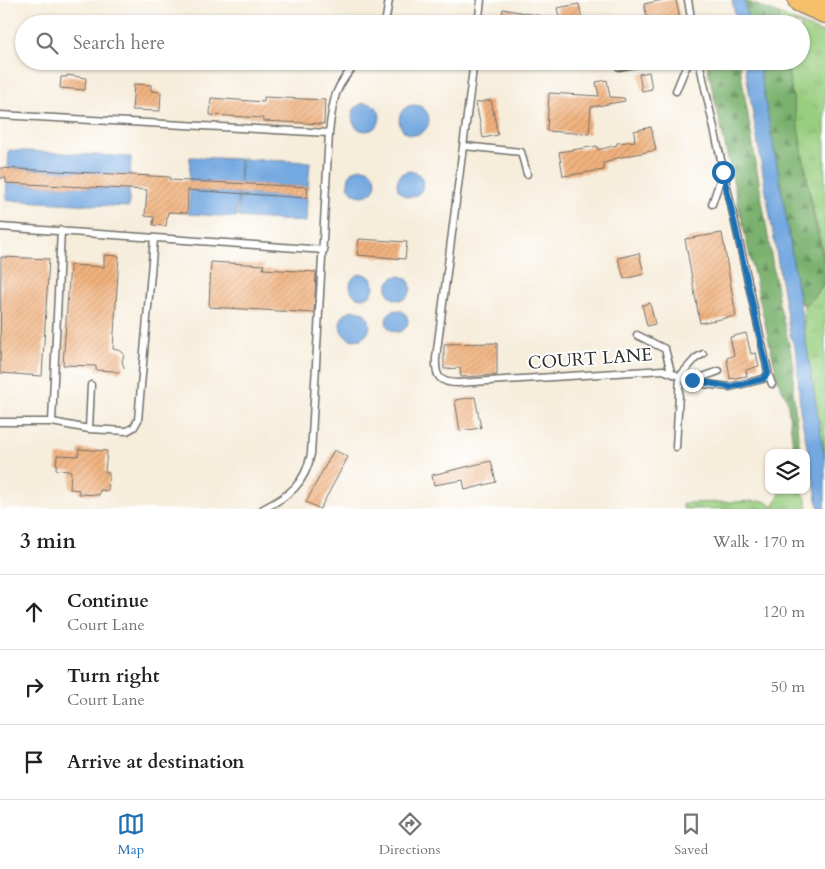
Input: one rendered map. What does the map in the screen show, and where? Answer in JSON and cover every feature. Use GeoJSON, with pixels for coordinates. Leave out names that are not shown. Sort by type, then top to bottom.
{"type":"FeatureCollection","features":[{"type":"Feature","properties":{"kind":"highway"},"geometry":{"type":"LineString","coordinates":[[800,0],[825,11]]}},
{"type":"Feature","properties":{"kind":"lane"},"geometry":{"type":"LineString","coordinates":[[386,15],[389,0]]}},
{"type":"Feature","properties":{"kind":"lane"},"geometry":{"type":"LineString","coordinates":[[479,15],[481,0]]}},
{"type":"Feature","properties":{"kind":"lane"},"geometry":{"type":"LineString","coordinates":[[688,0],[690,15]]}},
{"type":"Feature","properties":{"kind":"lane"},"geometry":{"type":"LineString","coordinates":[[262,509],[288,495],[299,484],[312,454],[329,133],[334,95],[351,70]]}},
{"type":"Feature","properties":{"kind":"lane","name":"COURT LANE"},"geometry":{"type":"LineString","coordinates":[[473,70],[436,358],[436,372],[441,379],[449,383],[458,383],[664,370],[692,380],[730,387],[763,379],[768,373]]}},
{"type":"Feature","properties":{"kind":"lane"},"geometry":{"type":"LineString","coordinates":[[676,90],[685,70]]}},
{"type":"Feature","properties":{"kind":"lane"},"geometry":{"type":"LineString","coordinates":[[701,70],[772,384]]}},
{"type":"Feature","properties":{"kind":"lane"},"geometry":{"type":"LineString","coordinates":[[0,115],[329,133]]}},
{"type":"Feature","properties":{"kind":"lane"},"geometry":{"type":"LineString","coordinates":[[464,146],[521,152],[527,174]]}},
{"type":"Feature","properties":{"kind":"lane"},"geometry":{"type":"LineString","coordinates":[[712,204],[723,172]]}},
{"type":"Feature","properties":{"kind":"lane"},"geometry":{"type":"LineString","coordinates":[[0,227],[324,250]]}},
{"type":"Feature","properties":{"kind":"lane"},"geometry":{"type":"LineString","coordinates":[[52,422],[61,230]]}},
{"type":"Feature","properties":{"kind":"lane"},"geometry":{"type":"LineString","coordinates":[[0,422],[52,422],[88,429],[127,431],[134,427],[138,420],[154,238]]}},
{"type":"Feature","properties":{"kind":"lane"},"geometry":{"type":"LineString","coordinates":[[637,335],[665,349],[671,372]]}},
{"type":"Feature","properties":{"kind":"lane"},"geometry":{"type":"LineString","coordinates":[[676,447],[680,376],[696,358],[703,354]]}},
{"type":"Feature","properties":{"kind":"lane"},"geometry":{"type":"LineString","coordinates":[[692,380],[719,370]]}},
{"type":"Feature","properties":{"kind":"lane"},"geometry":{"type":"LineString","coordinates":[[88,429],[91,384]]}},
{"type":"Feature","properties":{"kind":"green space"},"geometry":{"type":"Polygon","coordinates":[[[744,0],[779,15],[748,15],[744,0]]]}},
{"type":"Feature","properties":{"kind":"green space"},"geometry":{"type":"Polygon","coordinates":[[[810,27],[825,34],[825,261],[813,210],[788,70],[810,70],[810,27]]]}},
{"type":"Feature","properties":{"kind":"green space"},"geometry":{"type":"Polygon","coordinates":[[[708,70],[740,70],[779,303],[794,365],[793,390],[800,449],[793,449],[787,399],[778,381],[708,70]]]}},
{"type":"Feature","properties":{"kind":"green space"},"geometry":{"type":"Polygon","coordinates":[[[760,70],[788,70],[812,208],[822,252],[825,279],[816,294],[804,306],[801,302],[760,70]]]}},
{"type":"Feature","properties":{"kind":"green space"},"geometry":{"type":"Polygon","coordinates":[[[825,278],[825,460],[804,331],[804,306],[819,290],[825,278]]]}},
{"type":"Feature","properties":{"kind":"green space"},"geometry":{"type":"Polygon","coordinates":[[[780,494],[803,494],[806,498],[808,509],[683,509],[683,503],[765,501],[773,507],[780,494]]]}},
{"type":"Feature","properties":{"kind":"water"},"geometry":{"type":"Polygon","coordinates":[[[732,0],[744,0],[747,15],[735,15],[732,0]]]}},
{"type":"Feature","properties":{"kind":"water"},"geometry":{"type":"Polygon","coordinates":[[[746,70],[760,70],[783,199],[825,460],[825,509],[819,509],[810,462],[810,449],[807,449],[800,410],[797,354],[790,334],[746,70]]]}},
{"type":"Feature","properties":{"kind":"water"},"geometry":{"type":"Polygon","coordinates":[[[366,103],[376,107],[380,117],[376,127],[366,131],[356,127],[352,117],[356,107],[366,103]]]}},
{"type":"Feature","properties":{"kind":"water"},"geometry":{"type":"Polygon","coordinates":[[[414,105],[424,110],[429,120],[424,130],[414,135],[404,130],[399,120],[404,110],[414,105]]]}},
{"type":"Feature","properties":{"kind":"water"},"geometry":{"type":"Polygon","coordinates":[[[9,150],[131,157],[130,176],[8,168],[9,150]]]}},
{"type":"Feature","properties":{"kind":"water"},"geometry":{"type":"Polygon","coordinates":[[[190,157],[240,159],[239,184],[189,181],[190,157]]]}},
{"type":"Feature","properties":{"kind":"water"},"geometry":{"type":"Polygon","coordinates":[[[241,159],[310,162],[308,187],[240,184],[241,159]]]}},
{"type":"Feature","properties":{"kind":"water"},"geometry":{"type":"Polygon","coordinates":[[[362,168],[372,172],[376,182],[372,192],[362,196],[352,192],[348,182],[352,172],[362,168]]]}},
{"type":"Feature","properties":{"kind":"water"},"geometry":{"type":"Polygon","coordinates":[[[410,171],[419,175],[423,184],[419,193],[410,197],[401,193],[397,184],[401,175],[410,171]]]}},
{"type":"Feature","properties":{"kind":"water"},"geometry":{"type":"Polygon","coordinates":[[[7,183],[129,189],[129,207],[6,200],[7,183]]]}},
{"type":"Feature","properties":{"kind":"water"},"geometry":{"type":"Polygon","coordinates":[[[190,190],[238,193],[236,217],[188,214],[190,190]]]}},
{"type":"Feature","properties":{"kind":"water"},"geometry":{"type":"Polygon","coordinates":[[[239,193],[307,198],[306,222],[238,217],[239,193]]]}},
{"type":"Feature","properties":{"kind":"water"},"geometry":{"type":"Polygon","coordinates":[[[362,274],[367,275],[373,281],[373,291],[367,297],[362,298],[357,297],[351,291],[350,286],[351,281],[357,275],[362,274]]]}},
{"type":"Feature","properties":{"kind":"water"},"geometry":{"type":"Polygon","coordinates":[[[399,276],[407,280],[411,288],[407,296],[399,300],[391,296],[387,288],[391,280],[399,276]]]}},
{"type":"Feature","properties":{"kind":"water"},"geometry":{"type":"Polygon","coordinates":[[[355,310],[361,311],[369,319],[369,331],[361,339],[355,340],[349,339],[341,331],[340,325],[341,319],[349,311],[355,310]]]}},
{"type":"Feature","properties":{"kind":"water"},"geometry":{"type":"Polygon","coordinates":[[[397,310],[407,317],[408,321],[401,331],[397,332],[387,325],[386,321],[393,311],[397,310]]]}},
{"type":"Feature","properties":{"kind":"building"},"geometry":{"type":"Polygon","coordinates":[[[663,0],[676,0],[679,15],[646,15],[644,4],[663,0]]]}},
{"type":"Feature","properties":{"kind":"building"},"geometry":{"type":"Polygon","coordinates":[[[579,4],[581,15],[559,15],[557,8],[579,4]]]}},
{"type":"Feature","properties":{"kind":"building"},"geometry":{"type":"Polygon","coordinates":[[[503,9],[536,15],[502,15],[503,9]]]}},
{"type":"Feature","properties":{"kind":"building"},"geometry":{"type":"Polygon","coordinates":[[[649,72],[652,89],[642,91],[639,74],[649,72]]]}},
{"type":"Feature","properties":{"kind":"building"},"geometry":{"type":"Polygon","coordinates":[[[67,75],[86,78],[85,90],[60,88],[61,77],[67,77],[67,75]]]}},
{"type":"Feature","properties":{"kind":"building"},"geometry":{"type":"Polygon","coordinates":[[[607,80],[610,97],[624,98],[625,101],[591,107],[589,134],[547,131],[549,93],[599,96],[596,82],[607,80]]]}},
{"type":"Feature","properties":{"kind":"building"},"geometry":{"type":"Polygon","coordinates":[[[134,84],[151,85],[151,91],[161,92],[160,111],[132,110],[134,84]]]}},
{"type":"Feature","properties":{"kind":"building"},"geometry":{"type":"Polygon","coordinates":[[[264,97],[325,100],[324,124],[263,121],[263,118],[210,115],[211,98],[264,102],[264,97]]]}},
{"type":"Feature","properties":{"kind":"building"},"geometry":{"type":"Polygon","coordinates":[[[491,100],[498,135],[483,138],[476,103],[491,100]]]}},
{"type":"Feature","properties":{"kind":"building"},"geometry":{"type":"Polygon","coordinates":[[[651,127],[656,150],[612,159],[612,161],[603,163],[604,170],[563,176],[559,152],[597,146],[598,150],[617,145],[617,143],[635,141],[634,131],[651,127]]]}},
{"type":"Feature","properties":{"kind":"building"},"geometry":{"type":"Polygon","coordinates":[[[0,168],[170,177],[170,180],[308,187],[307,198],[188,190],[187,213],[168,212],[166,226],[153,225],[154,217],[145,216],[147,190],[6,183],[6,178],[0,178],[0,168]]]}},
{"type":"Feature","properties":{"kind":"building"},"geometry":{"type":"Polygon","coordinates":[[[722,233],[736,316],[700,323],[685,239],[722,233]]]}},
{"type":"Feature","properties":{"kind":"building"},"geometry":{"type":"Polygon","coordinates":[[[359,239],[407,242],[405,259],[357,255],[359,239]]]}},
{"type":"Feature","properties":{"kind":"building"},"geometry":{"type":"Polygon","coordinates":[[[639,253],[644,274],[624,279],[618,258],[639,253]]]}},
{"type":"Feature","properties":{"kind":"building"},"geometry":{"type":"Polygon","coordinates":[[[104,255],[119,256],[113,349],[124,354],[122,361],[124,368],[119,373],[96,370],[96,366],[63,365],[70,265],[104,267],[104,255]]]}},
{"type":"Feature","properties":{"kind":"building"},"geometry":{"type":"Polygon","coordinates":[[[1,257],[49,259],[42,376],[0,373],[1,257]]]}},
{"type":"Feature","properties":{"kind":"building"},"geometry":{"type":"Polygon","coordinates":[[[211,262],[264,265],[263,269],[316,272],[314,313],[209,307],[211,262]]]}},
{"type":"Feature","properties":{"kind":"building"},"geometry":{"type":"Polygon","coordinates":[[[650,303],[655,324],[647,326],[642,305],[650,303]]]}},
{"type":"Feature","properties":{"kind":"building"},"geometry":{"type":"Polygon","coordinates":[[[746,333],[751,354],[756,353],[759,366],[746,370],[747,376],[730,379],[727,358],[734,355],[730,337],[746,333]]]}},
{"type":"Feature","properties":{"kind":"building"},"geometry":{"type":"Polygon","coordinates":[[[497,343],[497,375],[461,377],[460,368],[444,369],[444,344],[497,343]]]}},
{"type":"Feature","properties":{"kind":"building"},"geometry":{"type":"Polygon","coordinates":[[[475,397],[481,428],[460,431],[455,400],[475,397]]]}},
{"type":"Feature","properties":{"kind":"building"},"geometry":{"type":"Polygon","coordinates":[[[79,449],[107,451],[105,472],[109,473],[108,491],[100,490],[99,495],[79,494],[79,490],[70,489],[71,471],[56,470],[57,455],[78,456],[79,449]]]}},
{"type":"Feature","properties":{"kind":"building"},"geometry":{"type":"Polygon","coordinates":[[[334,450],[348,457],[320,509],[306,502],[334,450]]]}},
{"type":"Feature","properties":{"kind":"building"},"geometry":{"type":"Polygon","coordinates":[[[491,461],[496,482],[465,490],[463,480],[434,485],[432,475],[491,461]]]}},
{"type":"Feature","properties":{"kind":"route"},"geometry":{"type":"LineString","coordinates":[[692,380],[697,383],[730,387],[763,379],[768,373],[723,172]]}}]}
